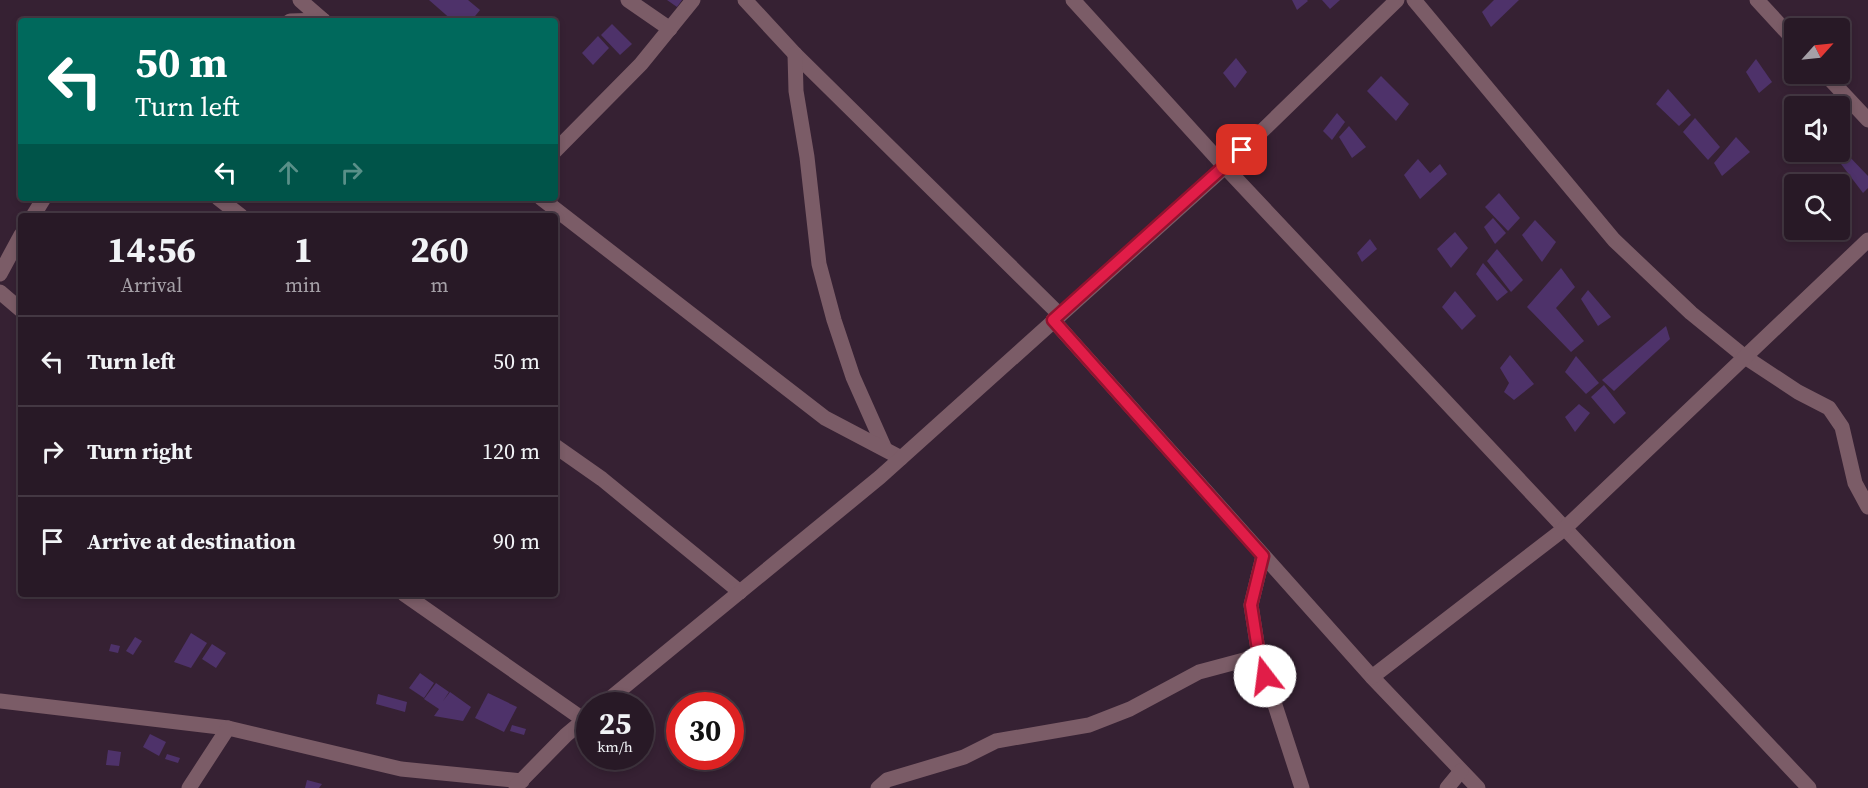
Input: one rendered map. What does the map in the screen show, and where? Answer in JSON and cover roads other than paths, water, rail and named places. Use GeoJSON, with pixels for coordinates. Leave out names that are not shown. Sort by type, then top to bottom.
{"type":"FeatureCollection","features":[{"type":"Feature","properties":{"kind":"street"},"geometry":{"type":"LineString","coordinates":[[300,0],[322,18]]}},
{"type":"Feature","properties":{"kind":"street"},"geometry":{"type":"LineString","coordinates":[[628,0],[670,29]]}},
{"type":"Feature","properties":{"kind":"street"},"geometry":{"type":"LineString","coordinates":[[558,148],[641,64],[693,0]]}},
{"type":"Feature","properties":{"kind":"street"},"geometry":{"type":"LineString","coordinates":[[745,0],[795,54],[1056,318],[1263,556],[1372,677],[1478,788]]}},
{"type":"Feature","properties":{"kind":"street"},"geometry":{"type":"LineString","coordinates":[[1073,0],[1225,167],[1809,788]]}},
{"type":"Feature","properties":{"kind":"street"},"geometry":{"type":"LineString","coordinates":[[618,692],[902,458],[1225,167],[1397,0]]}},
{"type":"Feature","properties":{"kind":"street"},"geometry":{"type":"LineString","coordinates":[[1414,0],[1614,240],[1691,313],[1745,357],[1798,392],[1828,408],[1842,427],[1856,483],[1868,507]]}},
{"type":"Feature","properties":{"kind":"street"},"geometry":{"type":"LineString","coordinates":[[1757,0],[1784,29]]}},
{"type":"Feature","properties":{"kind":"street"},"geometry":{"type":"LineString","coordinates":[[795,54],[796,91],[807,158],[819,264],[853,377],[885,449]]}},
{"type":"Feature","properties":{"kind":"street"},"geometry":{"type":"LineString","coordinates":[[1834,84],[1868,120]]}},
{"type":"Feature","properties":{"kind":"street"},"geometry":{"type":"LineString","coordinates":[[222,201],[237,213]]}},
{"type":"Feature","properties":{"kind":"street"},"geometry":{"type":"LineString","coordinates":[[545,201],[825,418],[902,458]]}},
{"type":"Feature","properties":{"kind":"street"},"geometry":{"type":"LineString","coordinates":[[1372,677],[1564,529],[1868,240]]}},
{"type":"Feature","properties":{"kind":"street"},"geometry":{"type":"LineString","coordinates":[[0,274],[18,241]]}},
{"type":"Feature","properties":{"kind":"street"},"geometry":{"type":"LineString","coordinates":[[0,292],[18,307]]}},
{"type":"Feature","properties":{"kind":"street"},"geometry":{"type":"LineString","coordinates":[[558,448],[602,479],[740,592]]}},
{"type":"Feature","properties":{"kind":"street"},"geometry":{"type":"LineString","coordinates":[[1263,556],[1251,605],[1259,656],[1302,788]]}},
{"type":"Feature","properties":{"kind":"street"},"geometry":{"type":"LineString","coordinates":[[408,597],[576,711]]}},
{"type":"Feature","properties":{"kind":"street"},"geometry":{"type":"LineString","coordinates":[[878,788],[887,780],[964,757],[996,741],[1089,725],[1130,709],[1199,672],[1259,656]]}},
{"type":"Feature","properties":{"kind":"street"},"geometry":{"type":"LineString","coordinates":[[0,701],[228,728],[401,769],[519,784],[576,727]]}},
{"type":"Feature","properties":{"kind":"street"},"geometry":{"type":"LineString","coordinates":[[189,788],[228,728]]}},
{"type":"Feature","properties":{"kind":"street"},"geometry":{"type":"LineString","coordinates":[[1447,788],[1461,771]]}}]}
